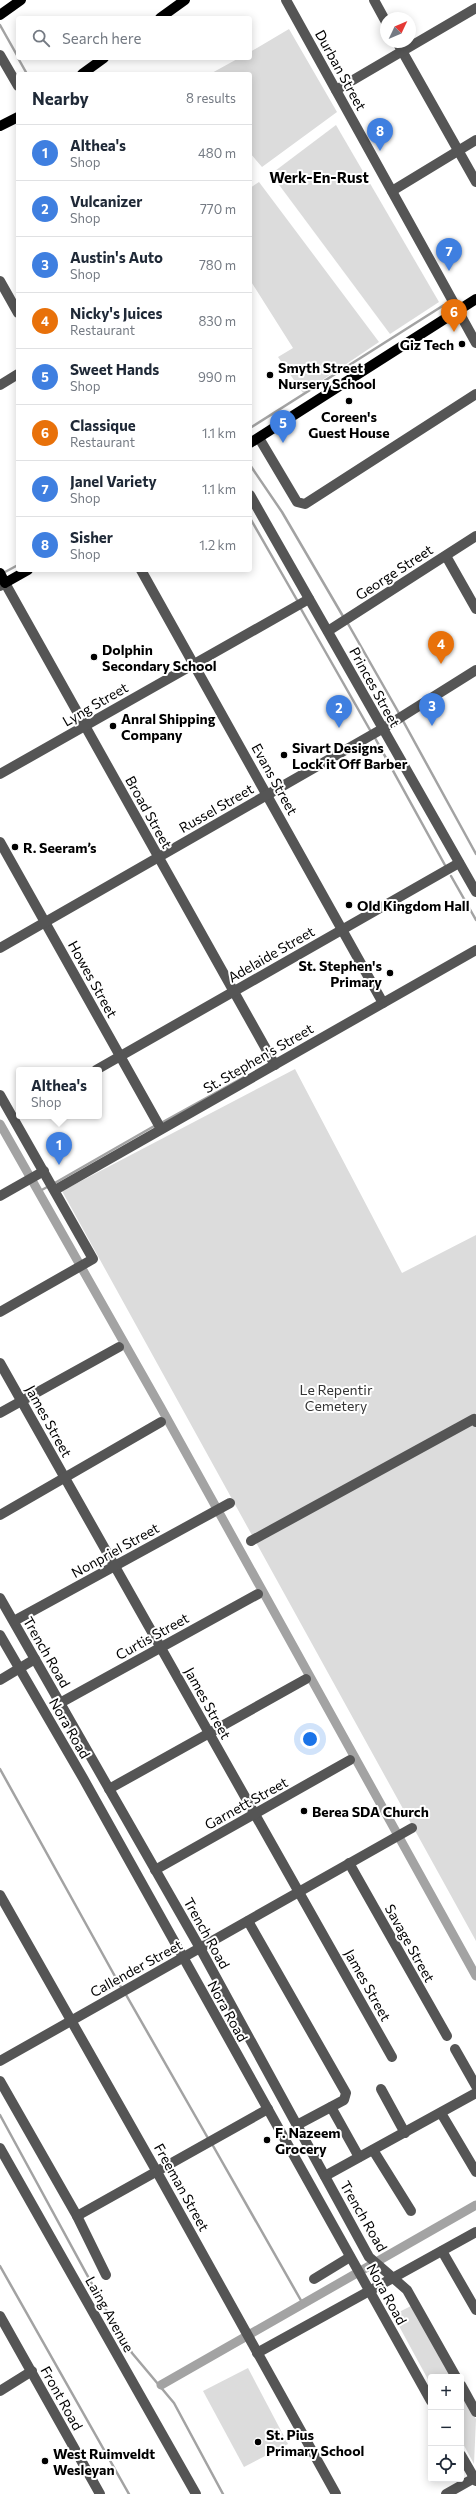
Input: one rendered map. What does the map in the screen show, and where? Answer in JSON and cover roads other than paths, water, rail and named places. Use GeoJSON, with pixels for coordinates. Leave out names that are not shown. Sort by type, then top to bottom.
{"type":"FeatureCollection","features":[{"type":"Feature","properties":{"kind":"main road"},"geometry":{"type":"LineString","coordinates":[[0,15],[22,0]]}},
{"type":"Feature","properties":{"kind":"main road"},"geometry":{"type":"LineString","coordinates":[[163,16],[185,0]]}},
{"type":"Feature","properties":{"kind":"main road"},"geometry":{"type":"LineString","coordinates":[[85,72],[101,60]]}},
{"type":"Feature","properties":{"kind":"main road"},"geometry":{"type":"LineString","coordinates":[[0,126],[16,118]]}},
{"type":"Feature","properties":{"kind":"main road"},"geometry":{"type":"LineString","coordinates":[[254,441],[476,299]]}},
{"type":"Feature","properties":{"kind":"main road"},"geometry":{"type":"LineString","coordinates":[[3,584],[24,572]]}},
{"type":"Feature","properties":{"kind":"main road","name":"Broad Street"},"geometry":{"type":"LineString","coordinates":[[0,573],[3,584]]}},
{"type":"Feature","properties":{"kind":"street","name":"Durban Street"},"geometry":{"type":"LineString","coordinates":[[286,0],[476,343]]}},
{"type":"Feature","properties":{"kind":"street"},"geometry":{"type":"LineString","coordinates":[[374,0],[381,12]]}},
{"type":"Feature","properties":{"kind":"street"},"geometry":{"type":"LineString","coordinates":[[336,90],[476,8]]}},
{"type":"Feature","properties":{"kind":"street"},"geometry":{"type":"LineString","coordinates":[[401,48],[476,182]]}},
{"type":"Feature","properties":{"kind":"street"},"geometry":{"type":"LineString","coordinates":[[0,55],[16,83]]}},
{"type":"Feature","properties":{"kind":"street"},"geometry":{"type":"LineString","coordinates":[[392,191],[476,140]]}},
{"type":"Feature","properties":{"kind":"street"},"geometry":{"type":"LineString","coordinates":[[0,281],[16,309]]}},
{"type":"Feature","properties":{"kind":"street"},"geometry":{"type":"LineString","coordinates":[[0,384],[16,375]]}},
{"type":"Feature","properties":{"kind":"street"},"geometry":{"type":"LineString","coordinates":[[254,441],[300,503],[308,503],[476,394]]}},
{"type":"Feature","properties":{"kind":"street","name":"Princes Street"},"geometry":{"type":"LineString","coordinates":[[252,499],[459,863],[472,876],[476,892]]}},
{"type":"Feature","properties":{"kind":"street","name":"George Street"},"geometry":{"type":"LineString","coordinates":[[328,631],[476,536]]}},
{"type":"Feature","properties":{"kind":"street"},"geometry":{"type":"LineString","coordinates":[[446,556],[476,609]]}},
{"type":"Feature","properties":{"kind":"street","name":"Evans Street"},"geometry":{"type":"LineString","coordinates":[[143,572],[384,1003]]}},
{"type":"Feature","properties":{"kind":"street","name":"Broad Street"},"geometry":{"type":"LineString","coordinates":[[3,584],[85,726],[274,1065]]}},
{"type":"Feature","properties":{"kind":"street","name":"Lyng Street"},"geometry":{"type":"LineString","coordinates":[[0,774],[309,599]]}},
{"type":"Feature","properties":{"kind":"street","name":"Russel Street"},"geometry":{"type":"LineString","coordinates":[[0,948],[382,729],[476,670]]}},
{"type":"Feature","properties":{"kind":"street","name":"Howes Street"},"geometry":{"type":"LineString","coordinates":[[0,842],[161,1129]]}},
{"type":"Feature","properties":{"kind":"street","name":"Adelaide Street"},"geometry":{"type":"LineString","coordinates":[[101,1067],[459,863]]}},
{"type":"Feature","properties":{"kind":"street","name":"St. Stephen's Street"},"geometry":{"type":"LineString","coordinates":[[54,1190],[476,950]]}},
{"type":"Feature","properties":{"kind":"street"},"geometry":{"type":"LineString","coordinates":[[0,1095],[16,1116]]}},
{"type":"Feature","properties":{"kind":"street"},"geometry":{"type":"LineString","coordinates":[[0,1312],[93,1259],[54,1190],[18,1119]]}},
{"type":"Feature","properties":{"kind":"street"},"geometry":{"type":"LineString","coordinates":[[0,1196],[44,1171]]}},
{"type":"Feature","properties":{"kind":"street"},"geometry":{"type":"LineString","coordinates":[[0,1413],[118,1347]]}},
{"type":"Feature","properties":{"kind":"street","name":"James Street"},"geometry":{"type":"LineString","coordinates":[[0,1363],[392,2058]]}},
{"type":"Feature","properties":{"kind":"street"},"geometry":{"type":"LineString","coordinates":[[251,1542],[474,1419],[476,1422]]}},
{"type":"Feature","properties":{"kind":"street"},"geometry":{"type":"LineString","coordinates":[[0,1515],[161,1422]]}},
{"type":"Feature","properties":{"kind":"street","name":"Nonpriel Street"},"geometry":{"type":"LineString","coordinates":[[14,1621],[230,1503]]}},
{"type":"Feature","properties":{"kind":"street","name":"Curtis Street"},"geometry":{"type":"LineString","coordinates":[[60,1703],[258,1594]]}},
{"type":"Feature","properties":{"kind":"street","name":"Trench Road"},"geometry":{"type":"LineString","coordinates":[[0,1598],[200,1948],[370,2257],[407,2290],[454,2374]]}},
{"type":"Feature","properties":{"kind":"street","name":"Nora Road"},"geometry":{"type":"LineString","coordinates":[[0,1635],[428,2396]]}},
{"type":"Feature","properties":{"kind":"street"},"geometry":{"type":"LineString","coordinates":[[0,1680],[35,1659]]}},
{"type":"Feature","properties":{"kind":"street"},"geometry":{"type":"LineString","coordinates":[[109,1789],[306,1679]]}},
{"type":"Feature","properties":{"kind":"street","name":"Garnett Street"},"geometry":{"type":"LineString","coordinates":[[155,1870],[350,1760]]}},
{"type":"Feature","properties":{"kind":"street","name":"Callender Street"},"geometry":{"type":"LineString","coordinates":[[0,2062],[410,1829]]}},
{"type":"Feature","properties":{"kind":"street","name":"Savage Street"},"geometry":{"type":"LineString","coordinates":[[349,1863],[447,2036]]}},
{"type":"Feature","properties":{"kind":"street","name":"Freeman Street"},"geometry":{"type":"LineString","coordinates":[[0,1895],[72,2020],[336,2494]]}},
{"type":"Feature","properties":{"kind":"street"},"geometry":{"type":"LineString","coordinates":[[248,1921],[344,2090],[345,2099],[297,2125]]}},
{"type":"Feature","properties":{"kind":"street"},"geometry":{"type":"LineString","coordinates":[[455,2048],[476,2086]]}},
{"type":"Feature","properties":{"kind":"street"},"geometry":{"type":"LineString","coordinates":[[0,2081],[77,2216],[106,2275]]}},
{"type":"Feature","properties":{"kind":"street"},"geometry":{"type":"LineString","coordinates":[[381,2089],[405,2133]]}},
{"type":"Feature","properties":{"kind":"street"},"geometry":{"type":"LineString","coordinates":[[325,2176],[476,2093]]}},
{"type":"Feature","properties":{"kind":"street"},"geometry":{"type":"LineString","coordinates":[[331,2107],[359,2157]]}},
{"type":"Feature","properties":{"kind":"street"},"geometry":{"type":"LineString","coordinates":[[77,2216],[268,2109]]}},
{"type":"Feature","properties":{"kind":"street"},"geometry":{"type":"LineString","coordinates":[[441,2113],[476,2172]]}},
{"type":"Feature","properties":{"kind":"street","name":"Laing Avenue"},"geometry":{"type":"LineString","coordinates":[[0,2148],[196,2494]]}},
{"type":"Feature","properties":{"kind":"street"},"geometry":{"type":"LineString","coordinates":[[373,2150],[410,2211]]}},
{"type":"Feature","properties":{"kind":"street"},"geometry":{"type":"LineString","coordinates":[[257,2353],[476,2232]]}},
{"type":"Feature","properties":{"kind":"street"},"geometry":{"type":"LineString","coordinates":[[442,2251],[476,2310]]}},
{"type":"Feature","properties":{"kind":"street"},"geometry":{"type":"LineString","coordinates":[[314,2279],[350,2257]]}},
{"type":"Feature","properties":{"kind":"street","name":"Front Road"},"geometry":{"type":"LineString","coordinates":[[0,2316],[100,2494]]}},
{"type":"Feature","properties":{"kind":"street"},"geometry":{"type":"LineString","coordinates":[[0,2391],[32,2371]]}},
{"type":"Feature","properties":{"kind":"street"},"geometry":{"type":"LineString","coordinates":[[464,2390],[476,2412]]}},
{"type":"Feature","properties":{"kind":"street"},"geometry":{"type":"LineString","coordinates":[[446,2494],[475,2479],[464,2460]]}},
{"type":"Feature","properties":{"kind":"waterway"},"geometry":{"type":"LineString","coordinates":[[0,25],[16,53]]}},
{"type":"Feature","properties":{"kind":"waterway"},"geometry":{"type":"LineString","coordinates":[[19,60],[26,72]]}},
{"type":"Feature","properties":{"kind":"waterway"},"geometry":{"type":"LineString","coordinates":[[252,427],[444,305]]}},
{"type":"Feature","properties":{"kind":"waterway"},"geometry":{"type":"LineString","coordinates":[[252,468],[282,512],[344,618]]}},
{"type":"Feature","properties":{"kind":"waterway"},"geometry":{"type":"LineString","coordinates":[[252,521],[297,600]]}},
{"type":"Feature","properties":{"kind":"waterway"},"geometry":{"type":"LineString","coordinates":[[5,572],[16,566]]}},
{"type":"Feature","properties":{"kind":"waterway"},"geometry":{"type":"LineString","coordinates":[[301,609],[370,730]]}},
{"type":"Feature","properties":{"kind":"waterway"},"geometry":{"type":"LineString","coordinates":[[347,622],[400,715]]}},
{"type":"Feature","properties":{"kind":"waterway"},"geometry":{"type":"LineString","coordinates":[[402,719],[476,854]]}},
{"type":"Feature","properties":{"kind":"waterway"},"geometry":{"type":"LineString","coordinates":[[375,738],[446,867]]}},
{"type":"Feature","properties":{"kind":"waterway"},"geometry":{"type":"LineString","coordinates":[[451,876],[476,920]]}},
{"type":"Feature","properties":{"kind":"waterway"},"geometry":{"type":"LineString","coordinates":[[161,1123],[246,1076]]}},
{"type":"Feature","properties":{"kind":"waterway"},"geometry":{"type":"LineString","coordinates":[[0,1124],[160,1406],[476,1976]]}},
{"type":"Feature","properties":{"kind":"waterway"},"geometry":{"type":"LineString","coordinates":[[53,1184],[156,1125]]}},
{"type":"Feature","properties":{"kind":"waterway"},"geometry":{"type":"LineString","coordinates":[[38,1192],[49,1186]]}},
{"type":"Feature","properties":{"kind":"waterway"},"geometry":{"type":"LineString","coordinates":[[0,1769],[122,1989]]}},
{"type":"Feature","properties":{"kind":"waterway"},"geometry":{"type":"LineString","coordinates":[[125,1993],[209,2140]]}},
{"type":"Feature","properties":{"kind":"waterway"},"geometry":{"type":"LineString","coordinates":[[0,2115],[110,2317],[132,2353],[174,2403],[223,2494]]}},
{"type":"Feature","properties":{"kind":"waterway"},"geometry":{"type":"LineString","coordinates":[[212,2144],[303,2304]]}},
{"type":"Feature","properties":{"kind":"waterway"},"geometry":{"type":"LineString","coordinates":[[161,2385],[476,2205]]}},
{"type":"Feature","properties":{"kind":"waterway"},"geometry":{"type":"LineString","coordinates":[[0,2266],[129,2494]]}},
{"type":"Feature","properties":{"kind":"place","name":"Sisher"},"geometry":{"type":"Point","coordinates":[380,151]}},
{"type":"Feature","properties":{"kind":"place","name":"Janel Variety"},"geometry":{"type":"Point","coordinates":[449,271]}},
{"type":"Feature","properties":{"kind":"place","name":"Classique"},"geometry":{"type":"Point","coordinates":[454,332]}},
{"type":"Feature","properties":{"kind":"place","name":"Giz Tech"},"geometry":{"type":"Point","coordinates":[462,344]}},
{"type":"Feature","properties":{"kind":"place","name":"Smyth Street Nursery School"},"geometry":{"type":"Point","coordinates":[270,375]}},
{"type":"Feature","properties":{"kind":"place","name":"Coreen's Guest House"},"geometry":{"type":"Point","coordinates":[349,401]}},
{"type":"Feature","properties":{"kind":"place","name":"Sweet Hands"},"geometry":{"type":"Point","coordinates":[283,443]}},
{"type":"Feature","properties":{"kind":"place","name":"Dolphin Secondary School"},"geometry":{"type":"Point","coordinates":[94,657]}},
{"type":"Feature","properties":{"kind":"place","name":"Nicky's Juices"},"geometry":{"type":"Point","coordinates":[441,664]}},
{"type":"Feature","properties":{"kind":"place","name":"Anral Shipping Company"},"geometry":{"type":"Point","coordinates":[113,726]}},
{"type":"Feature","properties":{"kind":"place","name":"Austin's Auto"},"geometry":{"type":"Point","coordinates":[432,726]}},
{"type":"Feature","properties":{"kind":"place","name":"Vulcanizer"},"geometry":{"type":"Point","coordinates":[339,728]}},
{"type":"Feature","properties":{"kind":"place","name":"Sivart Designs Lock it Off Barber"},"geometry":{"type":"Point","coordinates":[284,755]}},
{"type":"Feature","properties":{"kind":"place","name":"R. Seeram’s"},"geometry":{"type":"Point","coordinates":[15,847]}},
{"type":"Feature","properties":{"kind":"place","name":"Old Kingdom Hall"},"geometry":{"type":"Point","coordinates":[349,905]}},
{"type":"Feature","properties":{"kind":"place","name":"St. Stephen's Primary"},"geometry":{"type":"Point","coordinates":[390,973]}},
{"type":"Feature","properties":{"kind":"place","name":"Althea's"},"geometry":{"type":"Point","coordinates":[59,1165]}},
{"type":"Feature","properties":{"kind":"place","name":"Berea SDA Church"},"geometry":{"type":"Point","coordinates":[304,1811]}},
{"type":"Feature","properties":{"kind":"place","name":"F. Nazeem Grocery"},"geometry":{"type":"Point","coordinates":[267,2140]}},
{"type":"Feature","properties":{"kind":"place","name":"St. Pius Primary School"},"geometry":{"type":"Point","coordinates":[258,2442]}},
{"type":"Feature","properties":{"kind":"place","name":"West Ruimveldt Wesleyan"},"geometry":{"type":"Point","coordinates":[45,2461]}},
{"type":"Feature","properties":{"kind":"district","name":"Werk-En-Rust"},"geometry":{"type":"Point","coordinates":[319,177]}},
{"type":"Feature","properties":{"kind":"park label","name":"Le Repentir Cemetery"},"geometry":{"type":"Point","coordinates":[336,1398]}}]}
